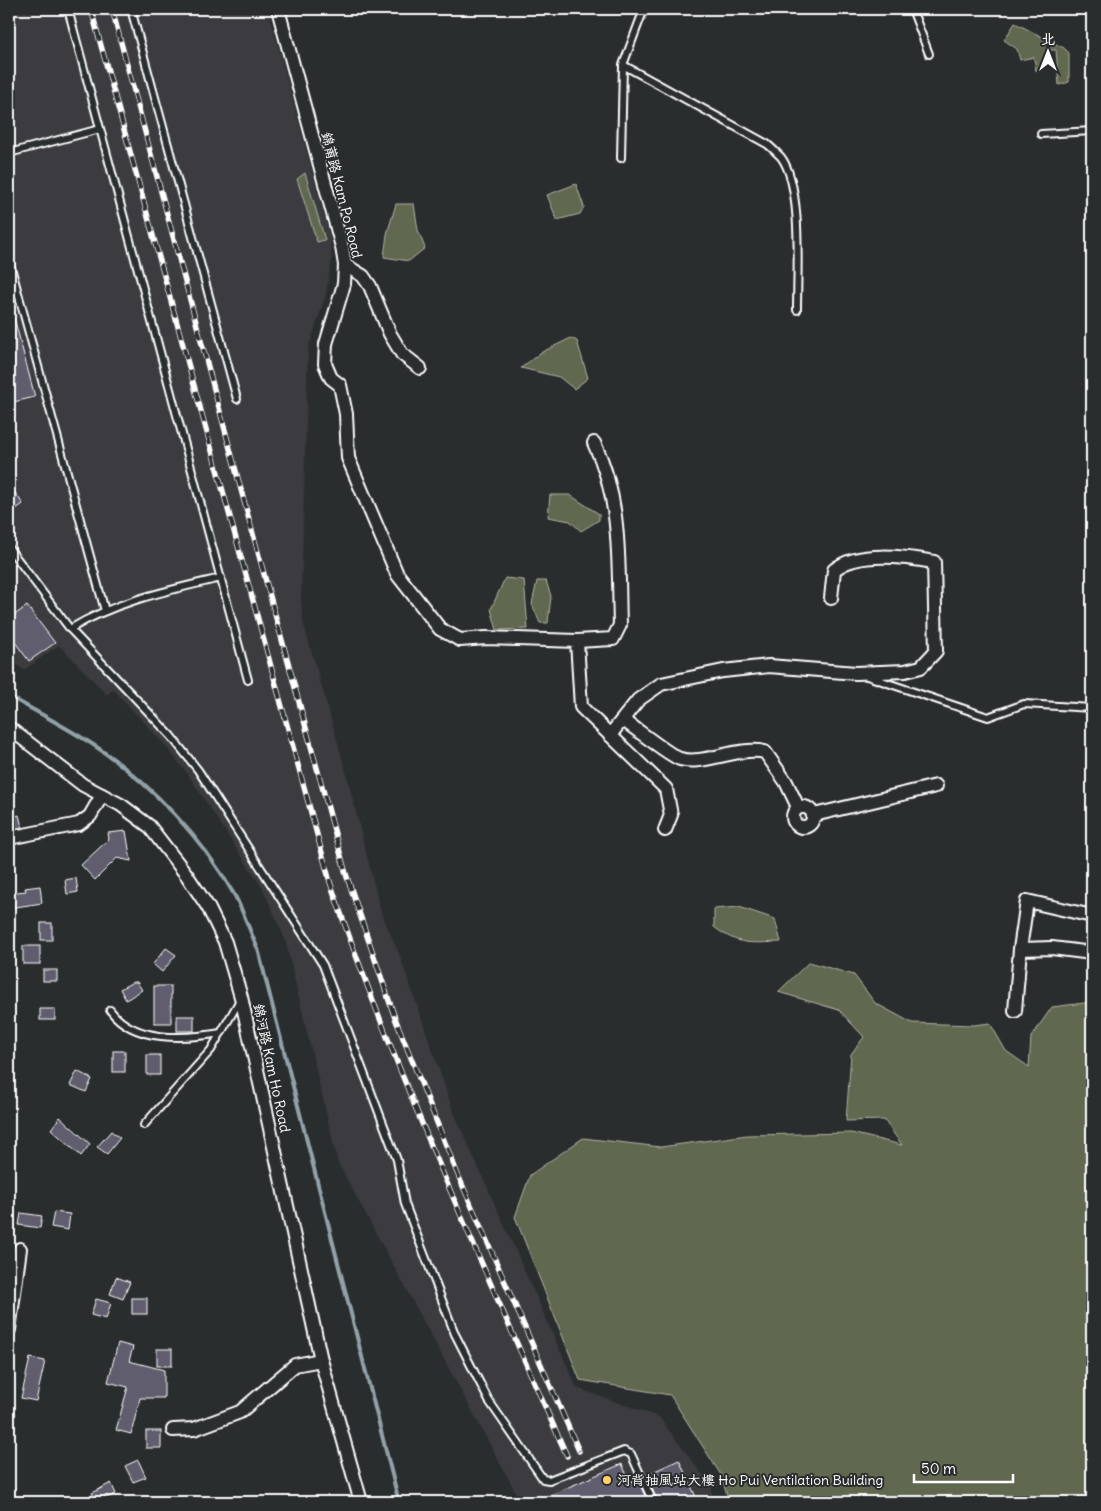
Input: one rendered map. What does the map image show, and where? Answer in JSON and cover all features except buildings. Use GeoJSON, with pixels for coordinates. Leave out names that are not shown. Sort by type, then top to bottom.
{"type":"FeatureCollection","features":[{"type":"Feature","properties":{"kind":"street","name":"錦莆路 Kam Po Road"},"geometry":{"type":"LineString","coordinates":[[278,9],[342,247],[345,265],[344,284],[326,344],[325,364],[332,378],[340,385],[346,414],[348,458],[363,498],[397,574],[440,629],[460,640],[486,638],[577,641]]}},
{"type":"Feature","properties":{"kind":"street"},"geometry":{"type":"LineString","coordinates":[[345,265],[362,276],[370,286],[390,334],[402,354],[420,368]]}},
{"type":"Feature","properties":{"kind":"street"},"geometry":{"type":"LineString","coordinates":[[594,444],[603,462],[616,513],[620,625],[613,639],[577,641],[581,707],[666,789],[671,815],[664,830]]}},
{"type":"Feature","properties":{"kind":"street"},"geometry":{"type":"LineString","coordinates":[[610,735],[638,700],[661,684],[723,671],[769,666],[856,673],[906,671],[921,666],[936,651],[934,562],[907,557],[857,558],[842,563],[834,570],[832,598]]}},
{"type":"Feature","properties":{"kind":"street"},"geometry":{"type":"LineString","coordinates":[[623,720],[680,759],[705,758],[753,750],[765,752],[786,782],[798,807],[804,806],[810,809],[814,815],[936,786]]}},
{"type":"Feature","properties":{"kind":"street","name":"錦河路 Kam Ho Road"},"geometry":{"type":"LineString","coordinates":[[9,728],[83,786],[136,814],[149,826],[186,874],[208,907],[225,942],[241,997],[321,1360],[361,1502]]}},
{"type":"Feature","properties":{"kind":"street"},"geometry":{"type":"LineString","coordinates":[[9,838],[79,824],[90,816],[102,795]]}},
{"type":"Feature","properties":{"kind":"street"},"geometry":{"type":"LineString","coordinates":[[1015,1011],[1020,949],[1027,901],[1092,916]]}},
{"type":"Feature","properties":{"kind":"street"},"geometry":{"type":"LineString","coordinates":[[1020,949],[1052,948],[1092,953]]}},
{"type":"Feature","properties":{"kind":"street"},"geometry":{"type":"LineString","coordinates":[[9,1330],[20,1249]]}},
{"type":"Feature","properties":{"kind":"street"},"geometry":{"type":"LineString","coordinates":[[173,1430],[194,1429],[240,1412],[295,1365],[321,1360]]}},
{"type":"Feature","properties":{"kind":"lane"},"geometry":{"type":"LineString","coordinates":[[68,9],[248,680]]}},
{"type":"Feature","properties":{"kind":"lane"},"geometry":{"type":"LineString","coordinates":[[131,9],[237,400]]}},
{"type":"Feature","properties":{"kind":"lane"},"geometry":{"type":"LineString","coordinates":[[621,158],[623,64],[644,9]]}},
{"type":"Feature","properties":{"kind":"lane"},"geometry":{"type":"LineString","coordinates":[[912,9],[929,54]]}},
{"type":"Feature","properties":{"kind":"lane"},"geometry":{"type":"LineString","coordinates":[[1086,9],[1092,12]]}},
{"type":"Feature","properties":{"kind":"lane"},"geometry":{"type":"LineString","coordinates":[[623,64],[767,144],[782,158],[792,180],[796,202],[798,251],[796,310]]}},
{"type":"Feature","properties":{"kind":"lane"},"geometry":{"type":"LineString","coordinates":[[9,153],[100,129]]}},
{"type":"Feature","properties":{"kind":"lane"},"geometry":{"type":"LineString","coordinates":[[1041,134],[1092,131]]}},
{"type":"Feature","properties":{"kind":"lane"},"geometry":{"type":"LineString","coordinates":[[9,260],[105,611]]}},
{"type":"Feature","properties":{"kind":"lane"},"geometry":{"type":"LineString","coordinates":[[9,548],[70,628],[171,736],[198,770],[323,965],[397,1160],[405,1204],[456,1334],[489,1401],[543,1479],[549,1480],[624,1451],[631,1454],[653,1502]]}},
{"type":"Feature","properties":{"kind":"lane"},"geometry":{"type":"LineString","coordinates":[[70,628],[105,611],[146,597],[221,578]]}},
{"type":"Feature","properties":{"kind":"lane"},"geometry":{"type":"LineString","coordinates":[[856,673],[988,717],[1024,704],[1092,708]]}},
{"type":"Feature","properties":{"kind":"lane"},"geometry":{"type":"LineString","coordinates":[[144,1126],[212,1050],[241,997]]}},
{"type":"Feature","properties":{"kind":"lane"},"geometry":{"type":"LineString","coordinates":[[110,1010],[125,1026],[154,1034],[186,1038],[221,1033]]}},
{"type":"Feature","properties":{"kind":"shaded area"},"geometry":{"type":"Polygon","coordinates":[[[9,9],[268,9],[330,236],[332,261],[325,298],[308,349],[301,599],[303,622],[345,768],[381,912],[400,956],[454,1113],[577,1388],[659,1417],[712,1487],[712,1502],[521,1502],[338,1163],[285,939],[263,889],[187,773],[162,742],[113,689],[107,695],[59,645],[24,670],[9,660],[9,9]]]}},
{"type":"Feature","properties":{"kind":"green space"},"geometry":{"type":"Polygon","coordinates":[[[1015,23],[1064,48],[1069,53],[1069,82],[1059,85],[1056,50],[1046,50],[1044,67],[1036,71],[1034,57],[1020,60],[1017,49],[1004,40],[1015,23]]]}},
{"type":"Feature","properties":{"kind":"green space"},"geometry":{"type":"Polygon","coordinates":[[[305,173],[325,240],[317,242],[297,179],[305,173]]]}},
{"type":"Feature","properties":{"kind":"green space"},"geometry":{"type":"Polygon","coordinates":[[[576,184],[584,207],[580,214],[557,220],[547,195],[576,184]]]}},
{"type":"Feature","properties":{"kind":"green space"},"geometry":{"type":"Polygon","coordinates":[[[396,204],[414,204],[418,230],[425,248],[409,261],[384,257],[387,234],[396,204]]]}},
{"type":"Feature","properties":{"kind":"green space"},"geometry":{"type":"Polygon","coordinates":[[[571,338],[577,341],[588,378],[574,389],[559,377],[521,368],[540,353],[571,338]]]}},
{"type":"Feature","properties":{"kind":"green space"},"geometry":{"type":"Polygon","coordinates":[[[550,495],[570,495],[599,514],[599,520],[581,531],[570,521],[548,517],[550,495]]]}},
{"type":"Feature","properties":{"kind":"green space"},"geometry":{"type":"Polygon","coordinates":[[[505,578],[524,580],[528,629],[497,630],[491,609],[505,578]]]}},
{"type":"Feature","properties":{"kind":"green space"},"geometry":{"type":"Polygon","coordinates":[[[537,581],[546,581],[551,596],[548,623],[540,623],[532,604],[537,581]]]}},
{"type":"Feature","properties":{"kind":"green space"},"geometry":{"type":"Polygon","coordinates":[[[739,907],[775,919],[781,942],[745,942],[731,938],[714,927],[714,909],[739,907]]]}},
{"type":"Feature","properties":{"kind":"green space"},"geometry":{"type":"Polygon","coordinates":[[[809,962],[854,975],[875,1003],[912,1023],[974,1025],[990,1023],[1006,1051],[1029,1067],[1031,1037],[1052,1007],[1092,1002],[1092,1502],[729,1502],[721,1475],[670,1395],[580,1380],[515,1217],[530,1175],[583,1138],[661,1147],[747,1135],[851,1133],[902,1145],[884,1120],[846,1121],[851,1054],[864,1037],[839,1010],[778,992],[809,962]]]}},
{"type":"Feature","properties":{"kind":"waterway"},"geometry":{"type":"LineString","coordinates":[[9,696],[98,748],[157,796],[175,814],[208,854],[238,902],[258,949],[399,1502]]}},
{"type":"Feature","properties":{"kind":"railway"},"geometry":{"type":"LineString","coordinates":[[91,9],[330,882],[383,1028],[412,1100],[567,1456]]}},
{"type":"Feature","properties":{"kind":"railway"},"geometry":{"type":"LineString","coordinates":[[112,9],[346,874],[395,1018],[458,1175],[579,1451]]}},
{"type":"Feature","properties":{"kind":"place","name":"河背抽風站大樓 Ho Pui Ventilation Building"},"geometry":{"type":"Point","coordinates":[607,1480]}}]}
